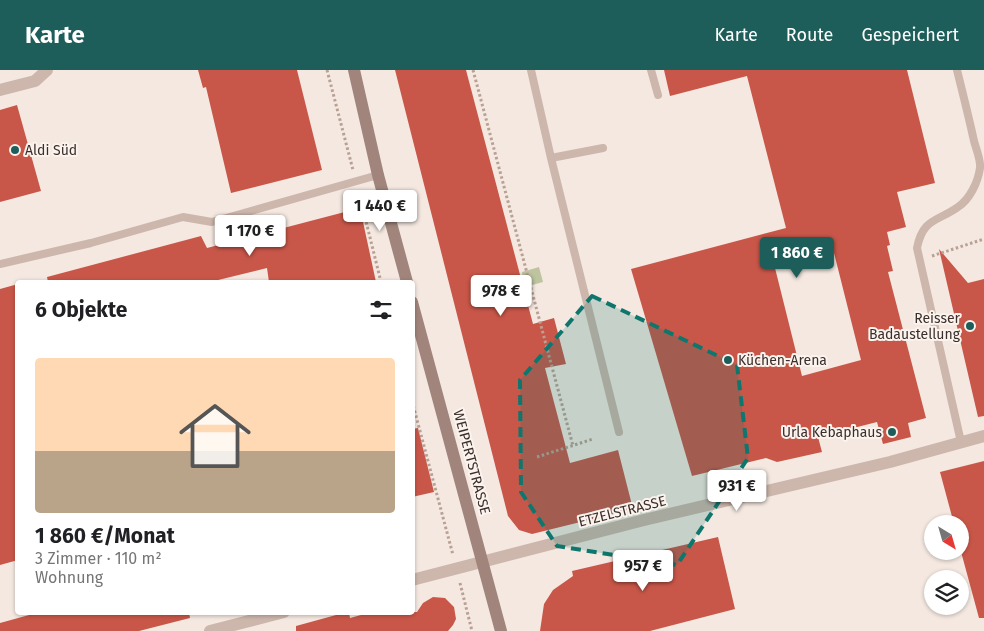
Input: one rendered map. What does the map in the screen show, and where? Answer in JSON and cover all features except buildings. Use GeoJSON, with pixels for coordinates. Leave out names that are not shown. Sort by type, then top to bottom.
{"type":"FeatureCollection","features":[{"type":"Feature","properties":{"kind":"main road"},"geometry":{"type":"LineString","coordinates":[[354,70],[378,175],[406,280]]}},
{"type":"Feature","properties":{"kind":"main road","name":"WEIPERTSTRASSE"},"geometry":{"type":"LineString","coordinates":[[415,313],[501,631]]}},
{"type":"Feature","properties":{"kind":"street"},"geometry":{"type":"LineString","coordinates":[[0,90],[35,81],[47,70]]}},
{"type":"Feature","properties":{"kind":"street","name":"ETZELSTRASSE"},"geometry":{"type":"LineString","coordinates":[[415,579],[644,520],[890,462],[984,436]]}},
{"type":"Feature","properties":{"kind":"street"},"geometry":{"type":"LineString","coordinates":[[210,631],[272,615]]}},
{"type":"Feature","properties":{"kind":"lane"},"geometry":{"type":"LineString","coordinates":[[532,70],[551,158],[620,432]]}},
{"type":"Feature","properties":{"kind":"lane"},"geometry":{"type":"LineString","coordinates":[[651,70],[658,95]]}},
{"type":"Feature","properties":{"kind":"lane"},"geometry":{"type":"LineString","coordinates":[[957,70],[980,166],[979,174],[973,190],[959,207],[934,219],[923,229],[917,248],[960,442]]}},
{"type":"Feature","properties":{"kind":"lane"},"geometry":{"type":"LineString","coordinates":[[551,158],[603,148]]}},
{"type":"Feature","properties":{"kind":"lane"},"geometry":{"type":"LineString","coordinates":[[0,264],[91,243],[183,217],[212,222],[378,175]]}},
{"type":"Feature","properties":{"kind":"path"},"geometry":{"type":"LineString","coordinates":[[473,70],[573,446]]}},
{"type":"Feature","properties":{"kind":"path"},"geometry":{"type":"LineString","coordinates":[[919,260],[984,238]]}},
{"type":"Feature","properties":{"kind":"path"},"geometry":{"type":"LineString","coordinates":[[415,413],[472,631]]}},
{"type":"Feature","properties":{"kind":"path"},"geometry":{"type":"LineString","coordinates":[[537,457],[592,439]]}},
{"type":"Feature","properties":{"kind":"highlighted area"},"geometry":{"type":"Polygon","coordinates":[[[592,296],[737,365],[748,458],[677,565],[557,546],[521,492],[520,380],[592,296]]]}},
{"type":"Feature","properties":{"kind":"green space"},"geometry":{"type":"Polygon","coordinates":[[[539,267],[543,282],[525,287],[522,272],[539,267]]]}},
{"type":"Feature","properties":{"kind":"place","name":"Aldi Süd"},"geometry":{"type":"Point","coordinates":[15,150]}},
{"type":"Feature","properties":{"kind":"place","name":"Reisser Badaustellung"},"geometry":{"type":"Point","coordinates":[970,326]}},
{"type":"Feature","properties":{"kind":"place","name":"Küchen-Arena"},"geometry":{"type":"Point","coordinates":[728,360]}},
{"type":"Feature","properties":{"kind":"place","name":"Urla Kebaphaus"},"geometry":{"type":"Point","coordinates":[892,432]}}]}
